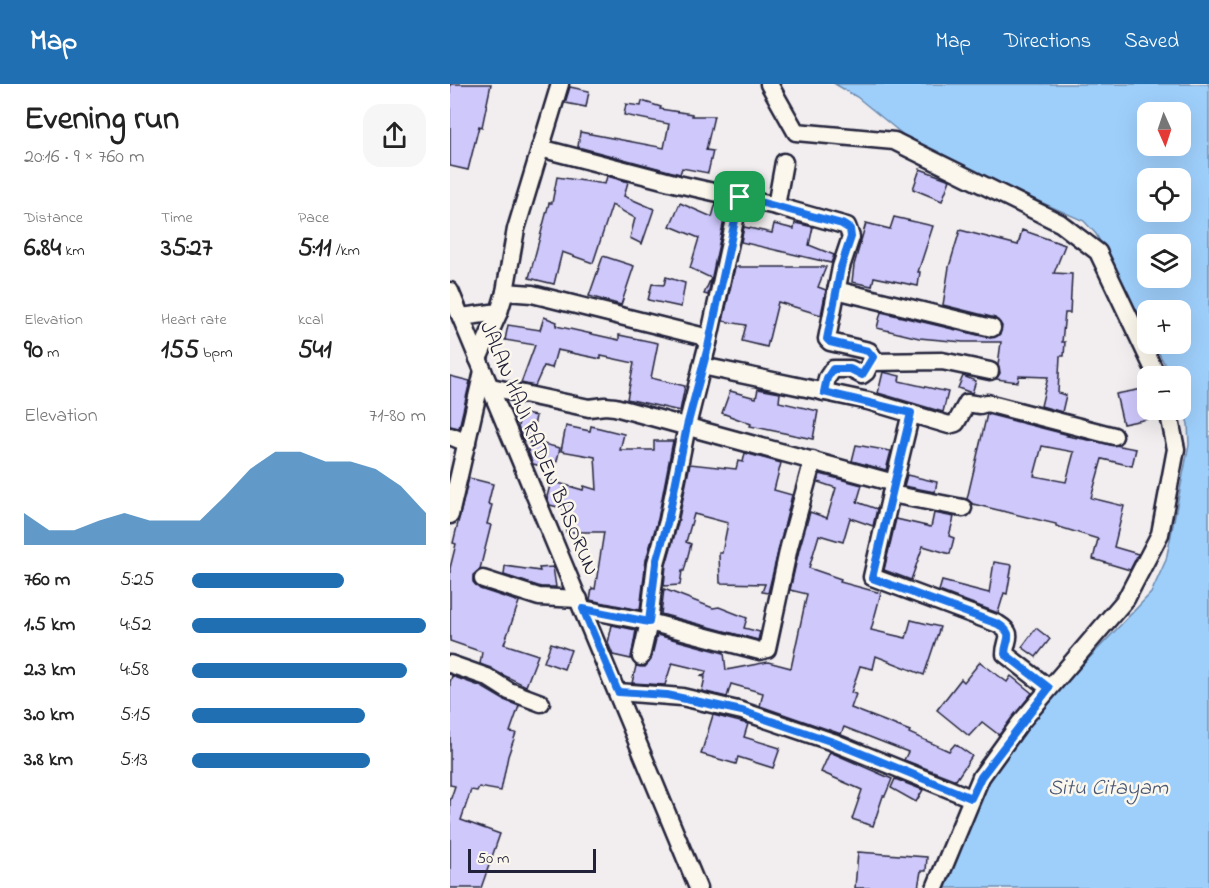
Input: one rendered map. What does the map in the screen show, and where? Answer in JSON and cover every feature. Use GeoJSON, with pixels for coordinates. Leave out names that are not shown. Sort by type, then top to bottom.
{"type":"FeatureCollection","features":[{"type":"Feature","properties":{"kind":"street"},"geometry":{"type":"LineString","coordinates":[[450,515],[467,443],[481,365],[505,292],[516,229],[560,84]]}},
{"type":"Feature","properties":{"kind":"street"},"geometry":{"type":"LineString","coordinates":[[769,84],[796,132],[894,141],[1060,223],[1098,252],[1152,366]]}},
{"type":"Feature","properties":{"kind":"street"},"geometry":{"type":"LineString","coordinates":[[540,148],[678,184],[776,206],[842,224],[850,229],[851,237],[836,290],[828,341],[868,351],[873,356],[862,375],[850,369],[833,369],[827,378],[824,392]]}},
{"type":"Feature","properties":{"kind":"street"},"geometry":{"type":"LineString","coordinates":[[776,206],[784,162]]}},
{"type":"Feature","properties":{"kind":"street"},"geometry":{"type":"LineString","coordinates":[[641,657],[649,622],[656,563],[668,521],[687,426],[740,197]]}},
{"type":"Feature","properties":{"kind":"street"},"geometry":{"type":"LineString","coordinates":[[836,290],[992,328]]}},
{"type":"Feature","properties":{"kind":"street","name":"JALAN HAJI RADEN BASORUN"},"geometry":{"type":"LineString","coordinates":[[450,291],[698,888]]}},
{"type":"Feature","properties":{"kind":"street"},"geometry":{"type":"LineString","coordinates":[[505,292],[532,294],[701,336],[708,343]]}},
{"type":"Feature","properties":{"kind":"street"},"geometry":{"type":"LineString","coordinates":[[461,317],[499,312]]}},
{"type":"Feature","properties":{"kind":"street"},"geometry":{"type":"LineString","coordinates":[[871,362],[942,361],[990,371]]}},
{"type":"Feature","properties":{"kind":"street"},"geometry":{"type":"LineString","coordinates":[[702,366],[824,392],[953,425],[967,403],[980,405],[987,403],[1114,436]]}},
{"type":"Feature","properties":{"kind":"street"},"geometry":{"type":"LineString","coordinates":[[491,387],[589,408],[615,407],[813,460],[876,480],[892,489],[963,508]]}},
{"type":"Feature","properties":{"kind":"street"},"geometry":{"type":"LineString","coordinates":[[911,413],[872,578],[998,624],[1006,630],[1009,636],[1005,654],[1049,688]]}},
{"type":"Feature","properties":{"kind":"street"},"geometry":{"type":"LineString","coordinates":[[935,888],[981,777],[1049,688],[1126,599],[1161,534],[1176,448],[1170,420]]}},
{"type":"Feature","properties":{"kind":"street"},"geometry":{"type":"LineString","coordinates":[[450,436],[467,443]]}},
{"type":"Feature","properties":{"kind":"street"},"geometry":{"type":"LineString","coordinates":[[483,579],[539,597],[581,604],[760,651],[767,649],[789,547],[813,460]]}},
{"type":"Feature","properties":{"kind":"street"},"geometry":{"type":"LineString","coordinates":[[450,664],[487,676],[508,691],[541,703]]}},
{"type":"Feature","properties":{"kind":"street"},"geometry":{"type":"LineString","coordinates":[[618,692],[667,695],[742,711],[833,742],[971,798]]}},
{"type":"Feature","properties":{"kind":"water","name":"Situ Citayam"},"geometry":{"type":"Polygon","coordinates":[[[835,84],[1209,84],[1209,888],[942,888],[969,809],[1022,733],[1151,593],[1166,560],[1189,445],[1187,420],[1191,420],[1191,366],[1166,366],[1159,354],[1191,354],[1191,300],[1137,300],[1137,312],[1096,234],[1084,221],[959,166],[906,137],[857,97],[835,84]]]}},
{"type":"Feature","properties":{"kind":"building"},"geometry":{"type":"Polygon","coordinates":[[[450,84],[491,84],[482,127],[479,126],[468,170],[450,166],[450,84]]]}},
{"type":"Feature","properties":{"kind":"building"},"geometry":{"type":"Polygon","coordinates":[[[570,87],[589,91],[586,107],[565,103],[570,87]]]}},
{"type":"Feature","properties":{"kind":"building"},"geometry":{"type":"Polygon","coordinates":[[[642,101],[661,107],[660,109],[692,114],[692,116],[714,116],[706,150],[713,151],[708,173],[682,168],[680,174],[578,147],[580,132],[664,148],[669,124],[624,115],[626,104],[641,106],[642,101]]]}},
{"type":"Feature","properties":{"kind":"building"},"geometry":{"type":"Polygon","coordinates":[[[920,169],[950,180],[942,201],[913,189],[920,169]]]}},
{"type":"Feature","properties":{"kind":"building"},"geometry":{"type":"Polygon","coordinates":[[[607,176],[628,182],[624,196],[654,209],[642,244],[630,238],[635,218],[612,205],[593,263],[562,252],[554,284],[529,278],[549,203],[552,203],[557,177],[605,184],[607,176]]]}},
{"type":"Feature","properties":{"kind":"building"},"geometry":{"type":"Polygon","coordinates":[[[680,203],[712,217],[716,203],[727,206],[708,295],[704,294],[711,278],[690,268],[699,238],[670,226],[680,203]]]}},
{"type":"Feature","properties":{"kind":"building"},"geometry":{"type":"Polygon","coordinates":[[[894,217],[933,226],[918,272],[920,272],[918,286],[874,277],[872,286],[852,282],[854,265],[866,223],[890,229],[894,217]]]}},
{"type":"Feature","properties":{"kind":"building"},"geometry":{"type":"Polygon","coordinates":[[[795,223],[813,227],[809,245],[834,255],[831,263],[741,242],[744,227],[772,233],[774,224],[794,229],[795,223]]]}},
{"type":"Feature","properties":{"kind":"building"},"geometry":{"type":"Polygon","coordinates":[[[960,230],[1018,245],[1022,230],[1065,245],[1054,273],[1072,274],[1070,313],[1065,313],[1062,342],[1065,342],[1064,356],[1060,356],[1058,393],[1066,395],[1062,412],[1041,406],[1048,377],[1019,376],[1018,382],[996,379],[1000,373],[998,365],[1001,342],[963,342],[919,338],[877,328],[881,312],[990,338],[1000,335],[1002,326],[995,318],[943,305],[949,267],[960,230]]]}},
{"type":"Feature","properties":{"kind":"building"},"geometry":{"type":"Polygon","coordinates":[[[603,256],[634,266],[621,305],[589,296],[603,256]]]}},
{"type":"Feature","properties":{"kind":"building"},"geometry":{"type":"Polygon","coordinates":[[[735,267],[826,267],[818,287],[826,290],[821,315],[778,302],[767,347],[742,341],[746,325],[723,321],[735,267]]]}},
{"type":"Feature","properties":{"kind":"building"},"geometry":{"type":"Polygon","coordinates":[[[666,277],[685,283],[681,307],[648,300],[652,284],[664,285],[666,277]]]}},
{"type":"Feature","properties":{"kind":"building"},"geometry":{"type":"Polygon","coordinates":[[[544,317],[557,322],[556,326],[619,340],[619,335],[658,343],[651,378],[685,386],[680,411],[627,399],[634,363],[601,356],[601,359],[557,350],[552,368],[544,366],[535,386],[521,383],[535,345],[505,340],[508,325],[540,330],[544,317]]]}},
{"type":"Feature","properties":{"kind":"building"},"geometry":{"type":"Polygon","coordinates":[[[883,372],[900,376],[899,381],[948,392],[943,412],[878,393],[883,372]]]}},
{"type":"Feature","properties":{"kind":"building"},"geometry":{"type":"Polygon","coordinates":[[[450,376],[470,381],[459,428],[450,426],[450,376]]]}},
{"type":"Feature","properties":{"kind":"building"},"geometry":{"type":"Polygon","coordinates":[[[963,376],[976,381],[972,393],[958,388],[963,376]]]}},
{"type":"Feature","properties":{"kind":"building"},"geometry":{"type":"Polygon","coordinates":[[[758,389],[780,393],[779,402],[818,411],[813,439],[750,426],[751,424],[722,413],[730,391],[756,398],[758,389]]]}},
{"type":"Feature","properties":{"kind":"building"},"geometry":{"type":"Polygon","coordinates":[[[1137,390],[1137,420],[1143,420],[1123,424],[1116,394],[1137,390]]]}},
{"type":"Feature","properties":{"kind":"building"},"geometry":{"type":"Polygon","coordinates":[[[520,413],[536,416],[531,441],[560,448],[555,469],[533,464],[528,451],[530,441],[523,440],[518,427],[520,413]]]}},
{"type":"Feature","properties":{"kind":"building"},"geometry":{"type":"Polygon","coordinates":[[[987,414],[1069,435],[1067,436],[1136,449],[1132,466],[1102,459],[1091,498],[1124,506],[1114,547],[1138,554],[1130,570],[1093,559],[1098,539],[1056,526],[1056,524],[973,504],[967,499],[987,414]],[[1042,446],[1034,476],[1066,482],[1074,452],[1042,446]]]}},
{"type":"Feature","properties":{"kind":"building"},"geometry":{"type":"Polygon","coordinates":[[[566,426],[590,431],[591,426],[624,434],[620,450],[654,450],[654,441],[673,441],[658,519],[646,560],[640,610],[590,600],[592,588],[595,589],[604,532],[566,532],[566,509],[550,505],[547,497],[551,481],[583,490],[584,486],[597,490],[595,457],[561,451],[566,426]]]}},
{"type":"Feature","properties":{"kind":"building"},"geometry":{"type":"Polygon","coordinates":[[[856,445],[891,451],[886,470],[852,461],[856,445]]]}},
{"type":"Feature","properties":{"kind":"building"},"geometry":{"type":"Polygon","coordinates":[[[745,453],[781,463],[774,490],[792,495],[768,593],[762,592],[765,584],[720,583],[719,553],[722,553],[728,523],[694,514],[686,542],[691,544],[680,585],[664,586],[666,565],[678,523],[690,464],[736,469],[738,461],[743,462],[745,453]]]}},
{"type":"Feature","properties":{"kind":"building"},"geometry":{"type":"Polygon","coordinates":[[[820,474],[862,485],[857,502],[877,509],[873,526],[850,518],[843,542],[819,535],[809,568],[841,579],[840,582],[881,593],[871,630],[906,638],[911,620],[940,627],[924,675],[876,656],[873,669],[860,666],[851,693],[856,694],[851,708],[910,731],[909,733],[949,751],[955,744],[972,756],[956,780],[904,760],[908,752],[844,727],[841,734],[760,706],[763,693],[731,684],[727,697],[702,691],[705,677],[700,676],[705,675],[706,671],[672,663],[665,685],[632,683],[636,666],[645,667],[651,660],[657,635],[724,653],[726,670],[768,662],[791,668],[807,594],[790,590],[799,550],[810,512],[827,518],[836,488],[818,482],[820,474]]]}},
{"type":"Feature","properties":{"kind":"building"},"geometry":{"type":"Polygon","coordinates":[[[907,475],[937,482],[935,492],[904,486],[907,475]]]}},
{"type":"Feature","properties":{"kind":"building"},"geometry":{"type":"Polygon","coordinates":[[[469,478],[493,484],[488,504],[492,505],[487,524],[491,525],[480,569],[473,575],[473,582],[480,589],[519,602],[504,644],[538,655],[526,686],[480,664],[482,652],[450,641],[450,568],[456,544],[453,543],[469,478]]]}},
{"type":"Feature","properties":{"kind":"building"},"geometry":{"type":"Polygon","coordinates":[[[934,513],[954,517],[949,536],[954,538],[950,554],[923,546],[911,580],[884,570],[896,519],[931,527],[934,513]]]}},
{"type":"Feature","properties":{"kind":"building"},"geometry":{"type":"Polygon","coordinates":[[[994,562],[1012,565],[1007,594],[1004,593],[998,613],[939,591],[942,581],[989,593],[994,562]]]}},
{"type":"Feature","properties":{"kind":"building"},"geometry":{"type":"Polygon","coordinates":[[[505,566],[540,571],[539,568],[553,567],[556,587],[541,587],[504,575],[505,566]]]}},
{"type":"Feature","properties":{"kind":"building"},"geometry":{"type":"Polygon","coordinates":[[[664,589],[747,618],[744,628],[760,632],[758,640],[661,614],[664,589]]]}},
{"type":"Feature","properties":{"kind":"building"},"geometry":{"type":"Polygon","coordinates":[[[612,625],[636,630],[631,659],[613,655],[608,643],[612,625]]]}},
{"type":"Feature","properties":{"kind":"building"},"geometry":{"type":"Polygon","coordinates":[[[1036,628],[1050,639],[1036,657],[1022,647],[1036,628]]]}},
{"type":"Feature","properties":{"kind":"building"},"geometry":{"type":"Polygon","coordinates":[[[551,643],[571,650],[564,669],[544,662],[551,643]]]}},
{"type":"Feature","properties":{"kind":"building"},"geometry":{"type":"Polygon","coordinates":[[[980,662],[1007,682],[1011,676],[1032,693],[999,735],[982,722],[969,736],[937,710],[961,679],[964,682],[980,662]]]}},
{"type":"Feature","properties":{"kind":"building"},"geometry":{"type":"Polygon","coordinates":[[[452,676],[482,687],[519,706],[510,732],[516,733],[508,756],[501,791],[479,787],[477,791],[471,790],[461,820],[500,834],[481,888],[450,888],[450,801],[455,786],[450,785],[450,682],[452,676]]]}},
{"type":"Feature","properties":{"kind":"building"},"geometry":{"type":"Polygon","coordinates":[[[713,715],[748,724],[744,737],[780,748],[773,768],[738,757],[736,764],[701,754],[713,715]]]}},
{"type":"Feature","properties":{"kind":"building"},"geometry":{"type":"Polygon","coordinates":[[[830,752],[892,779],[883,796],[873,826],[852,819],[862,790],[821,772],[830,752]]]}},
{"type":"Feature","properties":{"kind":"building"},"geometry":{"type":"Polygon","coordinates":[[[895,779],[923,790],[916,802],[891,788],[895,779]]]}},
{"type":"Feature","properties":{"kind":"building"},"geometry":{"type":"Polygon","coordinates":[[[858,852],[927,857],[926,871],[921,871],[918,888],[855,888],[858,852]]]}},
{"type":"Feature","properties":{"kind":"route"},"geometry":{"type":"LineString","coordinates":[[740,197],[842,224],[850,229],[851,237],[841,267],[827,339],[830,342],[868,351],[873,357],[866,372],[862,375],[850,369],[834,368],[827,378],[824,392],[911,413],[871,574],[872,578],[998,624],[1008,632],[1009,639],[1004,651],[1007,657],[1049,688],[981,777],[971,798],[833,742],[803,734],[742,711],[682,697],[618,692],[583,609],[649,622],[656,563],[668,521],[699,376],[708,347],[740,197]]}}]}
